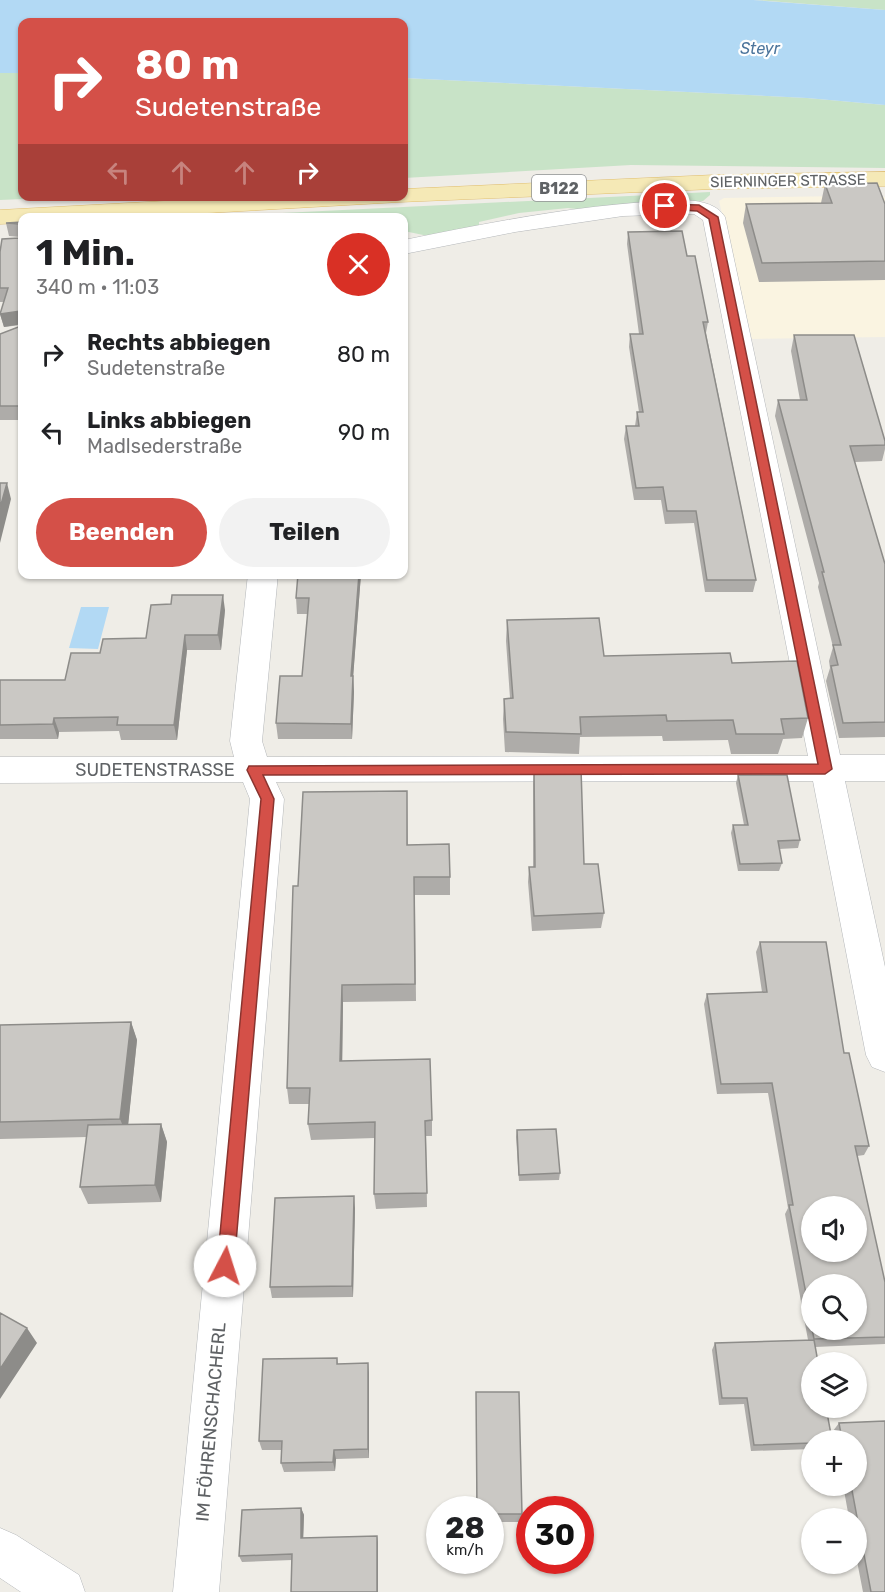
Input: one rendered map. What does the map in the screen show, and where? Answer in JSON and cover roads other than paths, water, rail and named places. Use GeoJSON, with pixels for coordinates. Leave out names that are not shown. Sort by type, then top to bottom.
{"type":"FeatureCollection","features":[{"type":"Feature","properties":{"kind":"main road","name":"SIERNINGER STRASSE"},"geometry":{"type":"LineString","coordinates":[[408,196],[714,182],[885,179]]}},
{"type":"Feature","properties":{"kind":"main road"},"geometry":{"type":"LineString","coordinates":[[75,213],[301,201]]}},
{"type":"Feature","properties":{"kind":"main road"},"geometry":{"type":"LineString","coordinates":[[0,217],[18,216]]}},
{"type":"Feature","properties":{"kind":"street","name":"SIERNINGER STRASSE"},"geometry":{"type":"LineString","coordinates":[[408,246],[525,223],[623,209],[699,208],[714,217],[825,769]]}},
{"type":"Feature","properties":{"kind":"street","name":"IM FÖHRENSCHACHERL"},"geometry":{"type":"LineString","coordinates":[[196,1592],[267,799],[254,770],[246,741],[262,579]]}},
{"type":"Feature","properties":{"kind":"street","name":"SUDETENSTRASSE"},"geometry":{"type":"LineString","coordinates":[[0,770],[885,768]]}},
{"type":"Feature","properties":{"kind":"street"},"geometry":{"type":"LineString","coordinates":[[825,769],[885,1054]]}},
{"type":"Feature","properties":{"kind":"street"},"geometry":{"type":"LineString","coordinates":[[0,1551],[62,1592]]}},
{"type":"Feature","properties":{"kind":"water","name":"Steyr"},"geometry":{"type":"Polygon","coordinates":[[[0,0],[753,0],[885,10],[885,105],[807,98],[408,78],[408,18],[18,18],[18,73],[0,73],[0,0]]]}},
{"type":"Feature","properties":{"kind":"water"},"geometry":{"type":"Polygon","coordinates":[[[81,607],[109,607],[98,649],[69,648],[81,607]]]}}]}
